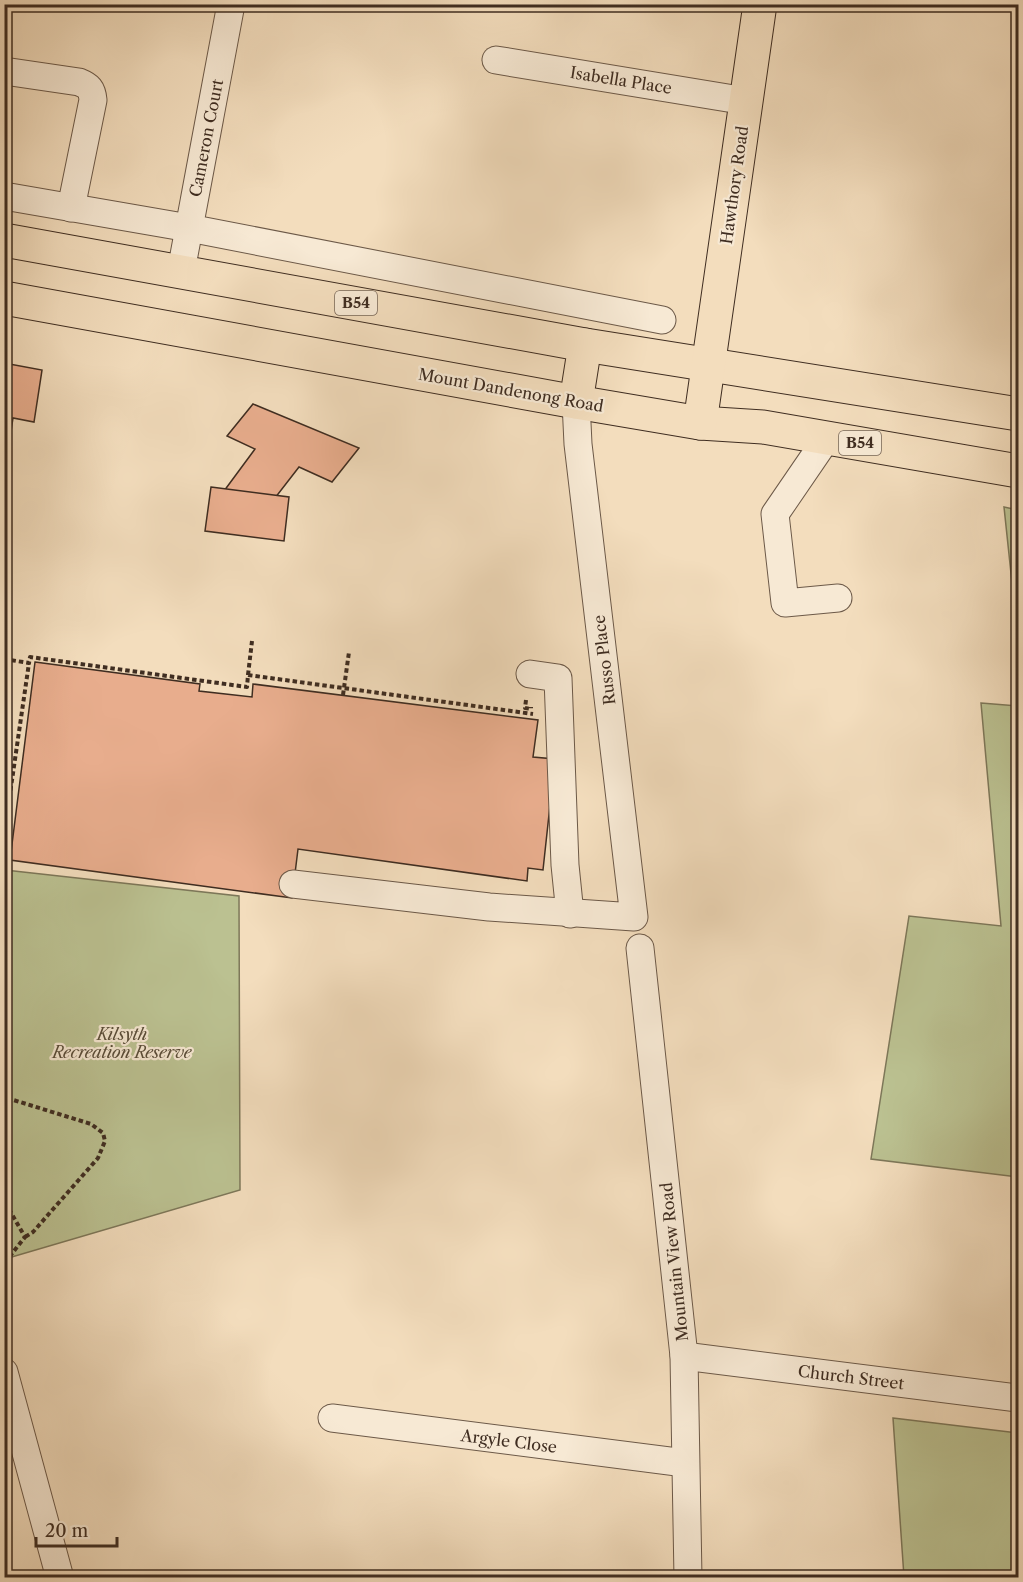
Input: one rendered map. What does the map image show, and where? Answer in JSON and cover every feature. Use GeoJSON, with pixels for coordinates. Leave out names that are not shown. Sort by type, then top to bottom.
{"type":"FeatureCollection","features":[{"type":"Feature","properties":{"kind":"main road","name":"Hawthory Road"},"geometry":{"type":"LineString","coordinates":[[700,423],[760,4]]}},
{"type":"Feature","properties":{"kind":"main road","name":"B54"},"geometry":{"type":"LineString","coordinates":[[4,240],[585,345],[1018,414]]}},
{"type":"Feature","properties":{"kind":"main road","name":"Mount Dandenong Road"},"geometry":{"type":"LineString","coordinates":[[4,298],[576,402],[700,423],[763,427],[1018,471]]}},
{"type":"Feature","properties":{"kind":"main road"},"geometry":{"type":"LineString","coordinates":[[576,402],[585,345]]}},
{"type":"Feature","properties":{"kind":"street","name":"Cameron Court"},"geometry":{"type":"LineString","coordinates":[[181,271],[231,4]]}},
{"type":"Feature","properties":{"kind":"street","name":"Isabella Place"},"geometry":{"type":"LineString","coordinates":[[496,60],[746,101]]}},
{"type":"Feature","properties":{"kind":"street"},"geometry":{"type":"LineString","coordinates":[[4,71],[79,82],[92,91],[93,100],[71,208]]}},
{"type":"Feature","properties":{"kind":"street"},"geometry":{"type":"LineString","coordinates":[[4,195],[189,228],[662,320]]}},
{"type":"Feature","properties":{"kind":"street","name":"Russo Place"},"geometry":{"type":"LineString","coordinates":[[570,914],[634,917],[578,444],[576,402]]}},
{"type":"Feature","properties":{"kind":"street"},"geometry":{"type":"LineString","coordinates":[[827,438],[775,514],[785,603],[837,598]]}},
{"type":"Feature","properties":{"kind":"street"},"geometry":{"type":"LineString","coordinates":[[293,884],[570,914],[554,863],[558,678],[531,687]]}},
{"type":"Feature","properties":{"kind":"street","name":"Mountain View Road"},"geometry":{"type":"LineString","coordinates":[[640,948],[684,1356],[688,1578]]}},
{"type":"Feature","properties":{"kind":"street","name":"Church Street"},"geometry":{"type":"LineString","coordinates":[[684,1356],[1018,1398]]}},
{"type":"Feature","properties":{"kind":"street"},"geometry":{"type":"LineString","coordinates":[[4,1372],[14,1439],[60,1578]]}},
{"type":"Feature","properties":{"kind":"street","name":"Argyle Close"},"geometry":{"type":"LineString","coordinates":[[332,1418],[685,1463]]}},
{"type":"Feature","properties":{"kind":"path"},"geometry":{"type":"LineString","coordinates":[[4,836],[30,657],[247,687],[252,641]]}},
{"type":"Feature","properties":{"kind":"path"},"geometry":{"type":"LineString","coordinates":[[343,695],[348,652]]}},
{"type":"Feature","properties":{"kind":"path"},"geometry":{"type":"LineString","coordinates":[[4,659],[29,663]]}},
{"type":"Feature","properties":{"kind":"path"},"geometry":{"type":"LineString","coordinates":[[248,675],[541,716]]}},
{"type":"Feature","properties":{"kind":"path"},"geometry":{"type":"LineString","coordinates":[[531,687],[531,709],[525,708],[531,687]]}},
{"type":"Feature","properties":{"kind":"path"},"geometry":{"type":"LineString","coordinates":[[4,984],[10,1211],[26,1237]]}},
{"type":"Feature","properties":{"kind":"path"},"geometry":{"type":"LineString","coordinates":[[4,1269],[6,1262],[26,1237],[33,1232],[98,1158],[105,1142],[103,1132],[91,1124],[7,1098]]}},
{"type":"Feature","properties":{"kind":"green space"},"geometry":{"type":"Polygon","coordinates":[[[1004,507],[1018,510],[1018,640],[1004,507]]]}},
{"type":"Feature","properties":{"kind":"green space"},"geometry":{"type":"Polygon","coordinates":[[[981,703],[1018,706],[1018,1177],[871,1159],[909,916],[1001,926],[981,703]]]}},
{"type":"Feature","properties":{"kind":"green space","name":"Kilsyth Recreation Reserve"},"geometry":{"type":"Polygon","coordinates":[[[5,870],[239,896],[240,1190],[5,1259],[5,870]]]}},
{"type":"Feature","properties":{"kind":"green space"},"geometry":{"type":"Polygon","coordinates":[[[893,1418],[1018,1433],[1018,1577],[904,1577],[893,1418]]]}},
{"type":"Feature","properties":{"kind":"building"},"geometry":{"type":"Polygon","coordinates":[[[4,363],[42,370],[34,422],[13,418],[10,438],[4,437],[4,363]]]}},
{"type":"Feature","properties":{"kind":"building"},"geometry":{"type":"Polygon","coordinates":[[[253,404],[359,448],[332,482],[299,467],[275,498],[224,491],[255,449],[227,436],[253,404]]]}},
{"type":"Feature","properties":{"kind":"building"},"geometry":{"type":"Polygon","coordinates":[[[211,487],[289,497],[284,541],[205,531],[211,487]]]}},
{"type":"Feature","properties":{"kind":"building"},"geometry":{"type":"Polygon","coordinates":[[[35,662],[200,684],[199,691],[252,697],[253,684],[538,720],[533,757],[555,759],[543,870],[528,868],[527,881],[298,849],[292,898],[10,860],[35,662]]]}}]}
